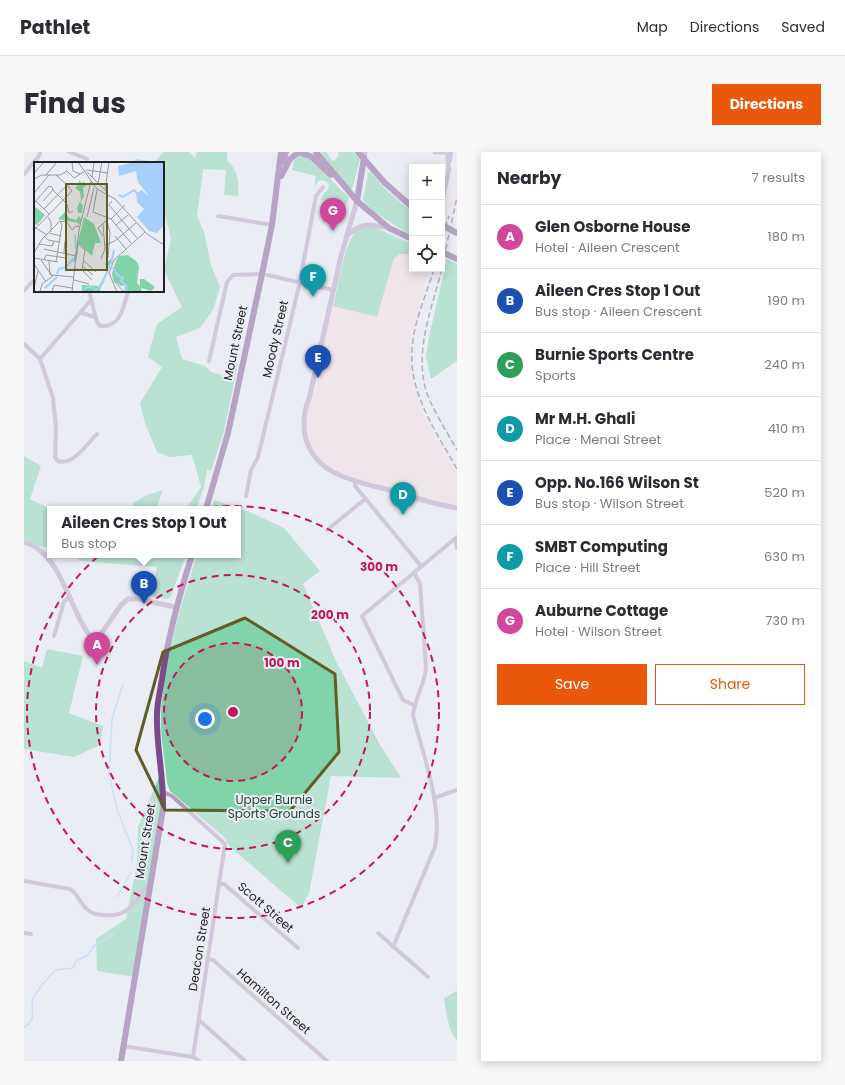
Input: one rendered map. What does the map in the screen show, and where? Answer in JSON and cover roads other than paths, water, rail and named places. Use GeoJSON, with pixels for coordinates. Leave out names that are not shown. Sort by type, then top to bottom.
{"type":"FeatureCollection","features":[{"type":"Feature","properties":{"kind":"highway","name":"Mount Street"},"geometry":{"type":"LineString","coordinates":[[207,506],[228,433],[264,275],[279,179],[281,152]]}},
{"type":"Feature","properties":{"kind":"highway","name":"Mount Street"},"geometry":{"type":"LineString","coordinates":[[279,179],[286,152]]}},
{"type":"Feature","properties":{"kind":"highway"},"geometry":{"type":"LineString","coordinates":[[279,179],[290,159],[296,153],[301,152],[312,157],[356,201],[389,228],[409,238]]}},
{"type":"Feature","properties":{"kind":"highway"},"geometry":{"type":"LineString","coordinates":[[316,152],[346,190]]}},
{"type":"Feature","properties":{"kind":"highway"},"geometry":{"type":"LineString","coordinates":[[358,152],[364,155],[393,191],[409,204]]}},
{"type":"Feature","properties":{"kind":"highway"},"geometry":{"type":"LineString","coordinates":[[356,201],[364,155]]}},
{"type":"Feature","properties":{"kind":"highway"},"geometry":{"type":"LineString","coordinates":[[445,227],[457,233]]}},
{"type":"Feature","properties":{"kind":"highway"},"geometry":{"type":"LineString","coordinates":[[445,253],[457,259]]}},
{"type":"Feature","properties":{"kind":"highway","name":"Mount Street"},"geometry":{"type":"LineString","coordinates":[[121,1061],[161,820],[164,792],[157,714],[168,639],[191,558]]}},
{"type":"Feature","properties":{"kind":"street"},"geometry":{"type":"LineString","coordinates":[[69,152],[87,159]]}},
{"type":"Feature","properties":{"kind":"street"},"geometry":{"type":"LineString","coordinates":[[435,152],[449,152],[449,169],[443,200]]}},
{"type":"Feature","properties":{"kind":"street"},"geometry":{"type":"LineString","coordinates":[[24,174],[33,167]]}},
{"type":"Feature","properties":{"kind":"street","name":"Moody Street"},"geometry":{"type":"LineString","coordinates":[[246,496],[251,470],[258,457],[299,282],[316,196],[318,191],[323,187]]}},
{"type":"Feature","properties":{"kind":"street"},"geometry":{"type":"LineString","coordinates":[[356,201],[333,290],[309,399],[305,408],[304,431],[317,461],[333,473],[355,481],[428,502],[457,508]]}},
{"type":"Feature","properties":{"kind":"street"},"geometry":{"type":"LineString","coordinates":[[218,216],[272,224]]}},
{"type":"Feature","properties":{"kind":"street"},"geometry":{"type":"LineString","coordinates":[[347,236],[360,226],[373,225],[389,228]]}},
{"type":"Feature","properties":{"kind":"street"},"geometry":{"type":"LineString","coordinates":[[209,361],[227,282],[233,275],[264,275],[333,290]]}},
{"type":"Feature","properties":{"kind":"street"},"geometry":{"type":"LineString","coordinates":[[24,291],[34,280]]}},
{"type":"Feature","properties":{"kind":"street"},"geometry":{"type":"LineString","coordinates":[[89,292],[95,317],[100,326],[110,325],[114,322],[123,310],[128,292]]}},
{"type":"Feature","properties":{"kind":"street"},"geometry":{"type":"LineString","coordinates":[[40,359],[82,313],[91,300]]}},
{"type":"Feature","properties":{"kind":"street"},"geometry":{"type":"LineString","coordinates":[[82,313],[95,317]]}},
{"type":"Feature","properties":{"kind":"street"},"geometry":{"type":"LineString","coordinates":[[24,344],[40,359],[53,398],[56,429],[55,457],[62,463],[68,461],[97,434]]}},
{"type":"Feature","properties":{"kind":"street"},"geometry":{"type":"LineString","coordinates":[[355,481],[355,486],[365,499],[421,566]]}},
{"type":"Feature","properties":{"kind":"street"},"geometry":{"type":"LineString","coordinates":[[327,530],[365,499]]}},
{"type":"Feature","properties":{"kind":"street"},"geometry":{"type":"LineString","coordinates":[[414,705],[404,700],[362,616],[456,538]]}},
{"type":"Feature","properties":{"kind":"street"},"geometry":{"type":"LineString","coordinates":[[456,538],[457,548]]}},
{"type":"Feature","properties":{"kind":"street"},"geometry":{"type":"LineString","coordinates":[[24,542],[36,548],[42,554],[70,596],[87,633],[90,636],[94,637],[101,634],[121,605],[128,599],[138,599],[176,607]]}},
{"type":"Feature","properties":{"kind":"street"},"geometry":{"type":"LineString","coordinates":[[393,946],[435,847],[437,823],[434,798],[413,715],[414,705],[425,678],[426,667],[420,584],[414,572]]}},
{"type":"Feature","properties":{"kind":"street"},"geometry":{"type":"LineString","coordinates":[[54,636],[64,602],[70,596]]}},
{"type":"Feature","properties":{"kind":"street"},"geometry":{"type":"LineString","coordinates":[[434,798],[457,790]]}},
{"type":"Feature","properties":{"kind":"street","name":"Deacon Street"},"geometry":{"type":"LineString","coordinates":[[164,792],[172,796],[225,844],[193,1057]]}},
{"type":"Feature","properties":{"kind":"street"},"geometry":{"type":"LineString","coordinates":[[24,881],[70,888],[76,892],[89,911],[98,914],[116,916],[129,909],[150,882]]}},
{"type":"Feature","properties":{"kind":"street","name":"Scott Street"},"geometry":{"type":"LineString","coordinates":[[220,884],[224,884],[298,948]]}},
{"type":"Feature","properties":{"kind":"street"},"geometry":{"type":"LineString","coordinates":[[24,933],[31,934]]}},
{"type":"Feature","properties":{"kind":"street"},"geometry":{"type":"LineString","coordinates":[[378,933],[428,977]]}},
{"type":"Feature","properties":{"kind":"street","name":"Hamilton Street"},"geometry":{"type":"LineString","coordinates":[[208,959],[213,960],[327,1061]]}},
{"type":"Feature","properties":{"kind":"street"},"geometry":{"type":"LineString","coordinates":[[199,1020],[245,1061]]}},
{"type":"Feature","properties":{"kind":"street"},"geometry":{"type":"LineString","coordinates":[[123,1046],[193,1057],[199,1061]]}},
{"type":"Feature","properties":{"kind":"waterway"},"geometry":{"type":"LineString","coordinates":[[123,684],[112,719],[109,774],[117,809],[133,850],[132,862]]}},
{"type":"Feature","properties":{"kind":"waterway"},"geometry":{"type":"LineString","coordinates":[[117,897],[131,872]]}},
{"type":"Feature","properties":{"kind":"waterway"},"geometry":{"type":"LineString","coordinates":[[24,1027],[31,1021],[33,1014],[32,1003],[35,995],[55,970],[73,968],[76,961],[88,955],[93,947],[114,934]]}},
{"type":"Feature","properties":{"kind":"railway"},"geometry":{"type":"LineString","coordinates":[[445,253],[457,197]]}},
{"type":"Feature","properties":{"kind":"railway"},"geometry":{"type":"LineString","coordinates":[[445,227],[449,216]]}},
{"type":"Feature","properties":{"kind":"railway"},"geometry":{"type":"LineString","coordinates":[[433,272],[415,330],[412,351],[412,367],[415,383],[426,413],[457,469]]}},
{"type":"Feature","properties":{"kind":"railway"},"geometry":{"type":"LineString","coordinates":[[441,272],[428,318],[422,369],[430,401],[457,450]]}},
{"type":"Feature","properties":{"kind":"place","name":"Auburne Cottage"},"geometry":{"type":"Point","coordinates":[333,231]}},
{"type":"Feature","properties":{"kind":"place","name":"SMBT Computing"},"geometry":{"type":"Point","coordinates":[313,297]}},
{"type":"Feature","properties":{"kind":"place","name":"Opp. No.166 Wilson St"},"geometry":{"type":"Point","coordinates":[318,378]}},
{"type":"Feature","properties":{"kind":"place","name":"Mr M.H. Ghali"},"geometry":{"type":"Point","coordinates":[403,515]}},
{"type":"Feature","properties":{"kind":"place","name":"Aileen Cres Stop 1 Out"},"geometry":{"type":"Point","coordinates":[144,604]}},
{"type":"Feature","properties":{"kind":"place","name":"Glen Osborne House"},"geometry":{"type":"Point","coordinates":[97,665]}},
{"type":"Feature","properties":{"kind":"place","name":"Burnie Sports Centre"},"geometry":{"type":"Point","coordinates":[288,863]}},
{"type":"Feature","properties":{"kind":"park label","name":"Upper Burnie Sports Grounds"},"geometry":{"type":"Point","coordinates":[274,806]}}]}
